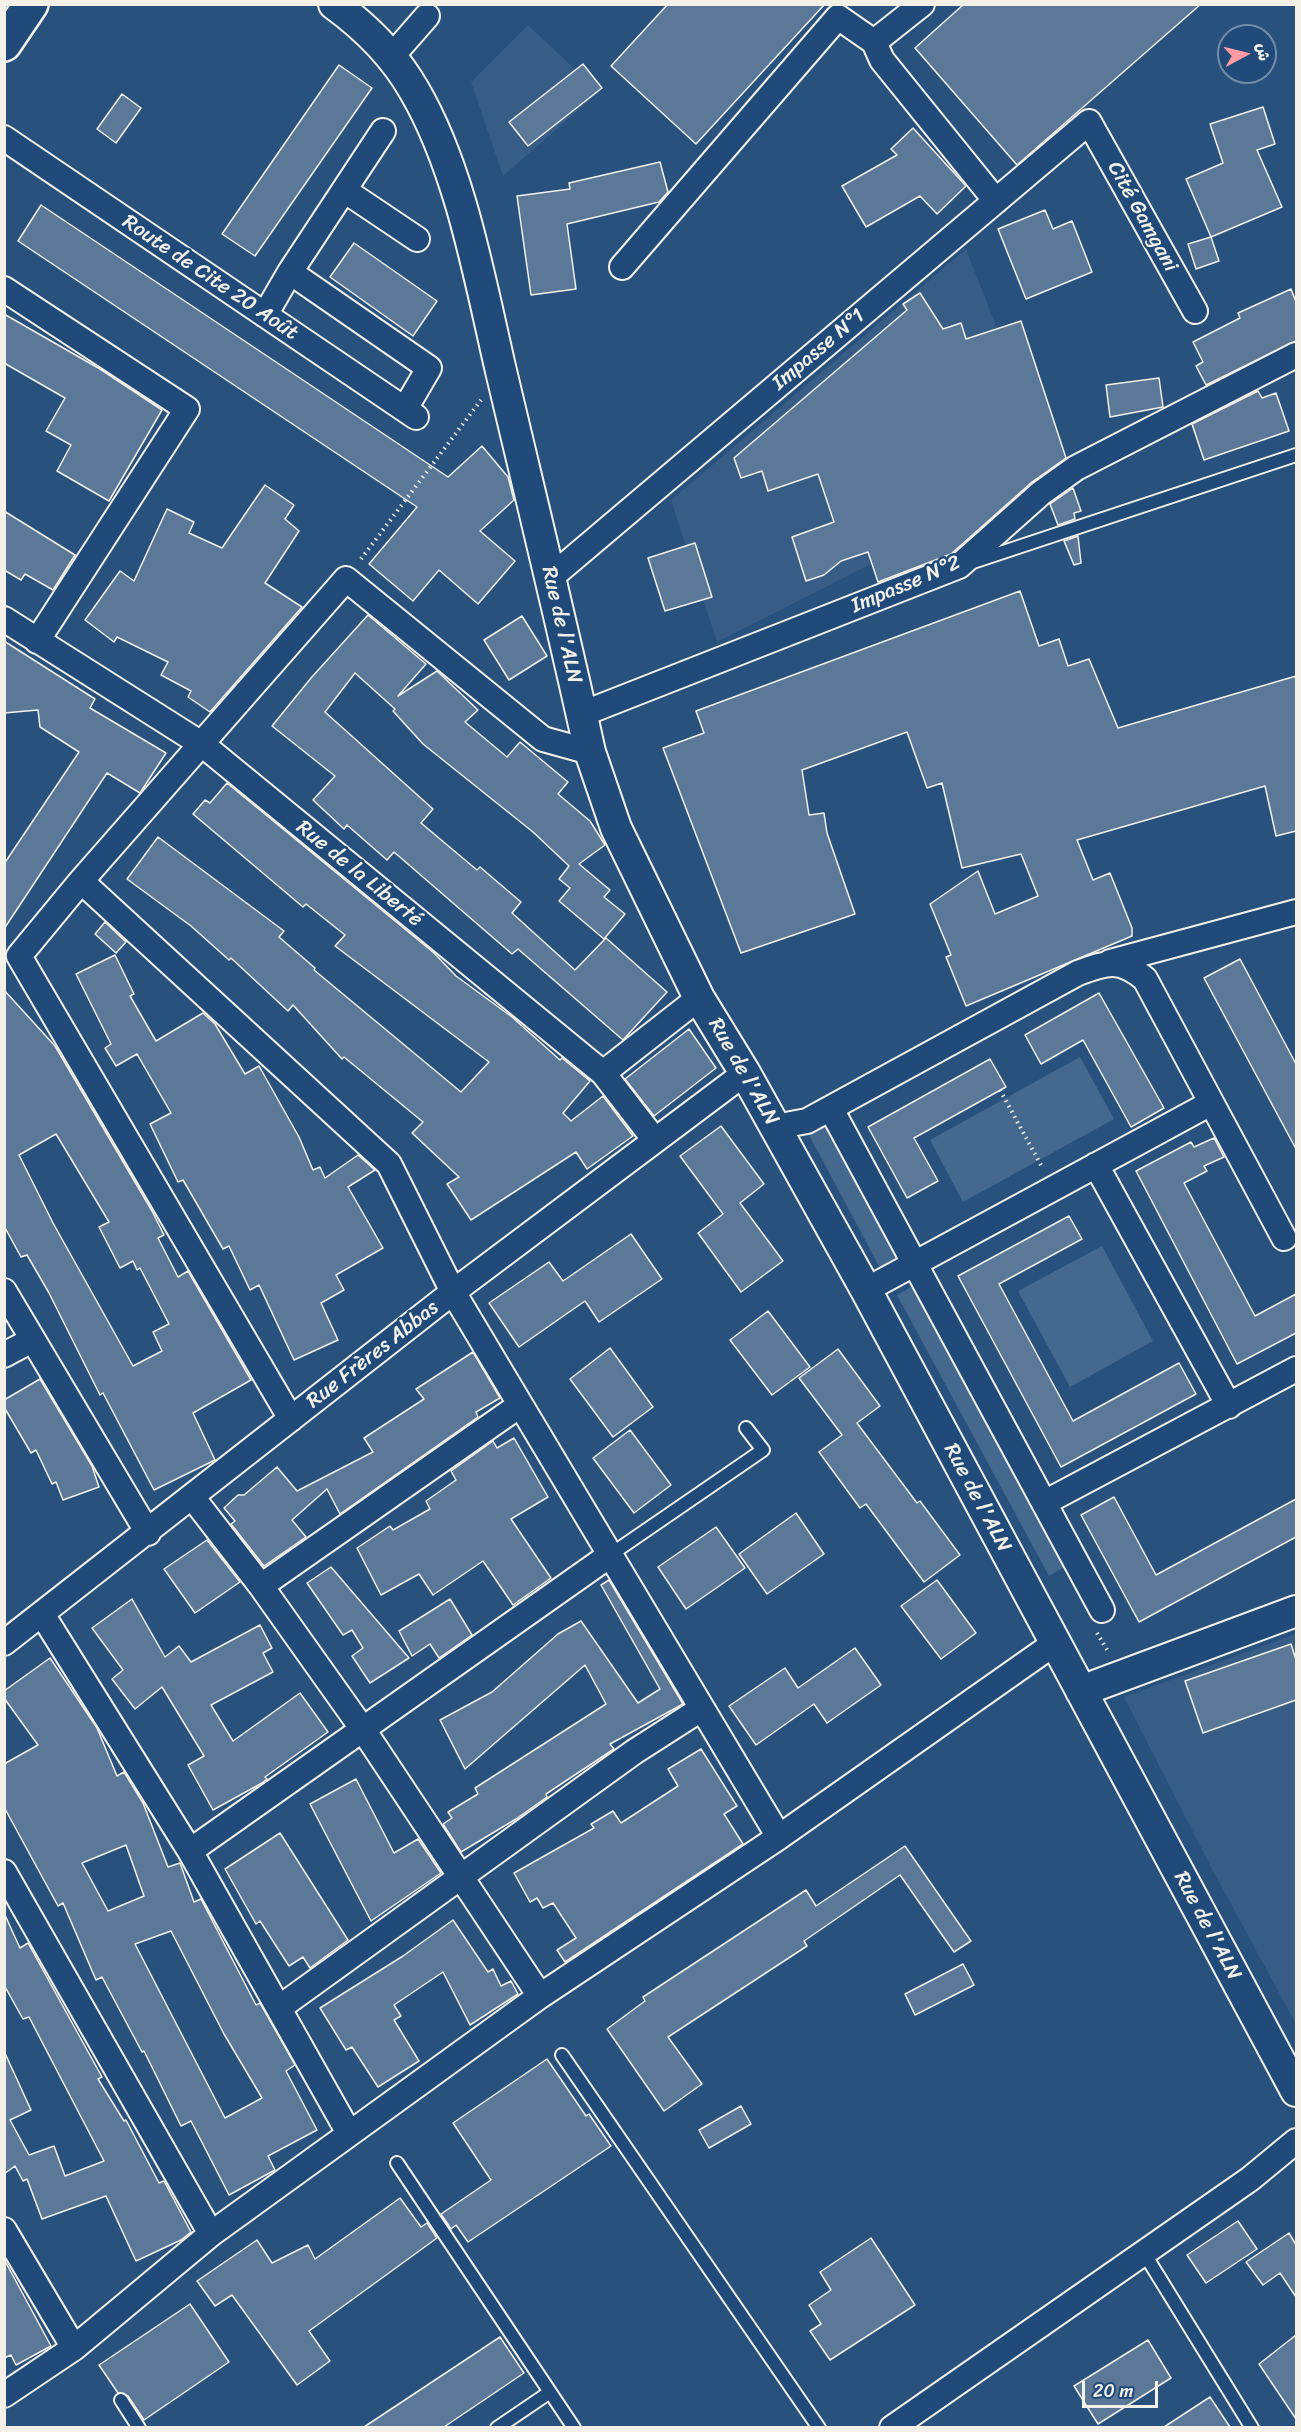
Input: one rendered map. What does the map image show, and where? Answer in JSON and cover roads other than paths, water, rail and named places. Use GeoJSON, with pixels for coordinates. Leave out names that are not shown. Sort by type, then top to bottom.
{"type":"FeatureCollection","features":[{"type":"Feature","properties":{"kind":"main road"},"geometry":{"type":"LineString","coordinates":[[4,44],[31,4]]}},
{"type":"Feature","properties":{"kind":"street","name":"Rue de l'ALN"},"geometry":{"type":"LineString","coordinates":[[334,4],[355,19],[392,57],[415,91],[443,151],[472,246],[591,752],[616,828],[699,998],[745,1073],[866,1290],[1081,1691],[1292,2076]]}},
{"type":"Feature","properties":{"kind":"street"},"geometry":{"type":"LineString","coordinates":[[874,42],[922,4]]}},
{"type":"Feature","properties":{"kind":"street"},"geometry":{"type":"LineString","coordinates":[[392,57],[427,16]]}},
{"type":"Feature","properties":{"kind":"street"},"geometry":{"type":"LineString","coordinates":[[622,267],[838,17],[874,42],[882,60],[996,201]]}},
{"type":"Feature","properties":{"kind":"street","name":"Impasse N°1"},"geometry":{"type":"LineString","coordinates":[[550,578],[1089,122]]}},
{"type":"Feature","properties":{"kind":"street","name":"Cité Gamgani"},"geometry":{"type":"LineString","coordinates":[[1089,122],[1195,311]]}},
{"type":"Feature","properties":{"kind":"street"},"geometry":{"type":"LineString","coordinates":[[265,315],[290,272],[383,131]]}},
{"type":"Feature","properties":{"kind":"street","name":"Route de Cite 20 Août"},"geometry":{"type":"LineString","coordinates":[[4,138],[411,413],[429,368],[290,272]]}},
{"type":"Feature","properties":{"kind":"street"},"geometry":{"type":"LineString","coordinates":[[344,190],[417,239]]}},
{"type":"Feature","properties":{"kind":"street"},"geometry":{"type":"LineString","coordinates":[[4,289],[187,409],[37,641]]}},
{"type":"Feature","properties":{"kind":"street","name":"Impasse N°2"},"geometry":{"type":"LineString","coordinates":[[582,714],[959,566],[1041,493],[1076,468],[1296,355]]}},
{"type":"Feature","properties":{"kind":"street"},"geometry":{"type":"LineString","coordinates":[[291,1419],[19,956],[81,881],[346,579],[543,740],[591,752]]}},
{"type":"Feature","properties":{"kind":"street","name":"Rue de la Liberté"},"geometry":{"type":"LineString","coordinates":[[4,619],[202,745],[603,1073],[654,1139]]}},
{"type":"Feature","properties":{"kind":"street"},"geometry":{"type":"LineString","coordinates":[[81,881],[389,1164],[453,1292],[779,1837]]}},
{"type":"Feature","properties":{"kind":"street"},"geometry":{"type":"LineString","coordinates":[[775,1127],[807,1121],[831,1109],[1078,973],[1104,963],[1296,912]]}},
{"type":"Feature","properties":{"kind":"street"},"geometry":{"type":"LineString","coordinates":[[1104,963],[1129,966],[1145,979],[1284,1238]]}},
{"type":"Feature","properties":{"kind":"street"},"geometry":{"type":"LineString","coordinates":[[603,1073],[699,998]]}},
{"type":"Feature","properties":{"kind":"street","name":"Rue Frères Abbas"},"geometry":{"type":"LineString","coordinates":[[4,1643],[193,1498],[453,1292],[654,1139],[745,1073]]}},
{"type":"Feature","properties":{"kind":"street"},"geometry":{"type":"LineString","coordinates":[[866,1290],[1211,1103]]}},
{"type":"Feature","properties":{"kind":"street"},"geometry":{"type":"LineString","coordinates":[[831,1109],[1102,1610]]}},
{"type":"Feature","properties":{"kind":"street"},"geometry":{"type":"LineString","coordinates":[[1096,1165],[1229,1406]]}},
{"type":"Feature","properties":{"kind":"street"},"geometry":{"type":"LineString","coordinates":[[4,1291],[148,1533]]}},
{"type":"Feature","properties":{"kind":"street"},"geometry":{"type":"LineString","coordinates":[[4,1355],[32,1340]]}},
{"type":"Feature","properties":{"kind":"street"},"geometry":{"type":"LineString","coordinates":[[1044,1503],[1296,1369]]}},
{"type":"Feature","properties":{"kind":"street"},"geometry":{"type":"LineString","coordinates":[[261,1586],[520,1405]]}},
{"type":"Feature","properties":{"kind":"street"},"geometry":{"type":"LineString","coordinates":[[193,1498],[261,1586],[364,1731],[540,1996]]}},
{"type":"Feature","properties":{"kind":"street"},"geometry":{"type":"LineString","coordinates":[[190,1851],[364,1731],[610,1555]]}},
{"type":"Feature","properties":{"kind":"street"},"geometry":{"type":"LineString","coordinates":[[1081,1691],[1296,1611]]}},
{"type":"Feature","properties":{"kind":"street"},"geometry":{"type":"LineString","coordinates":[[42,1614],[190,1851],[349,2133]]}},
{"type":"Feature","properties":{"kind":"street"},"geometry":{"type":"LineString","coordinates":[[4,2395],[74,2348],[212,2234],[540,1996],[779,1837],[1055,1643]]}},
{"type":"Feature","properties":{"kind":"street"},"geometry":{"type":"LineString","coordinates":[[279,2008],[634,1752],[701,1709]]}},
{"type":"Feature","properties":{"kind":"street"},"geometry":{"type":"LineString","coordinates":[[4,1872],[212,2234]]}},
{"type":"Feature","properties":{"kind":"street"},"geometry":{"type":"LineString","coordinates":[[892,2427],[1250,2179],[1296,2141]]}},
{"type":"Feature","properties":{"kind":"street"},"geometry":{"type":"LineString","coordinates":[[4,2230],[74,2348]]}},
{"type":"Feature","properties":{"kind":"lane"},"geometry":{"type":"LineString","coordinates":[[959,566],[1296,455]]}},
{"type":"Feature","properties":{"kind":"lane"},"geometry":{"type":"LineString","coordinates":[[610,1555],[763,1450],[746,1428]]}},
{"type":"Feature","properties":{"kind":"lane"},"geometry":{"type":"LineString","coordinates":[[562,2055],[819,2427]]}},
{"type":"Feature","properties":{"kind":"lane"},"geometry":{"type":"LineString","coordinates":[[397,2163],[574,2427]]}},
{"type":"Feature","properties":{"kind":"lane"},"geometry":{"type":"LineString","coordinates":[[1144,2253],[1252,2427]]}},
{"type":"Feature","properties":{"kind":"lane"},"geometry":{"type":"LineString","coordinates":[[497,2427],[550,2392]]}},
{"type":"Feature","properties":{"kind":"lane"},"geometry":{"type":"LineString","coordinates":[[121,2400],[139,2427]]}}]}
